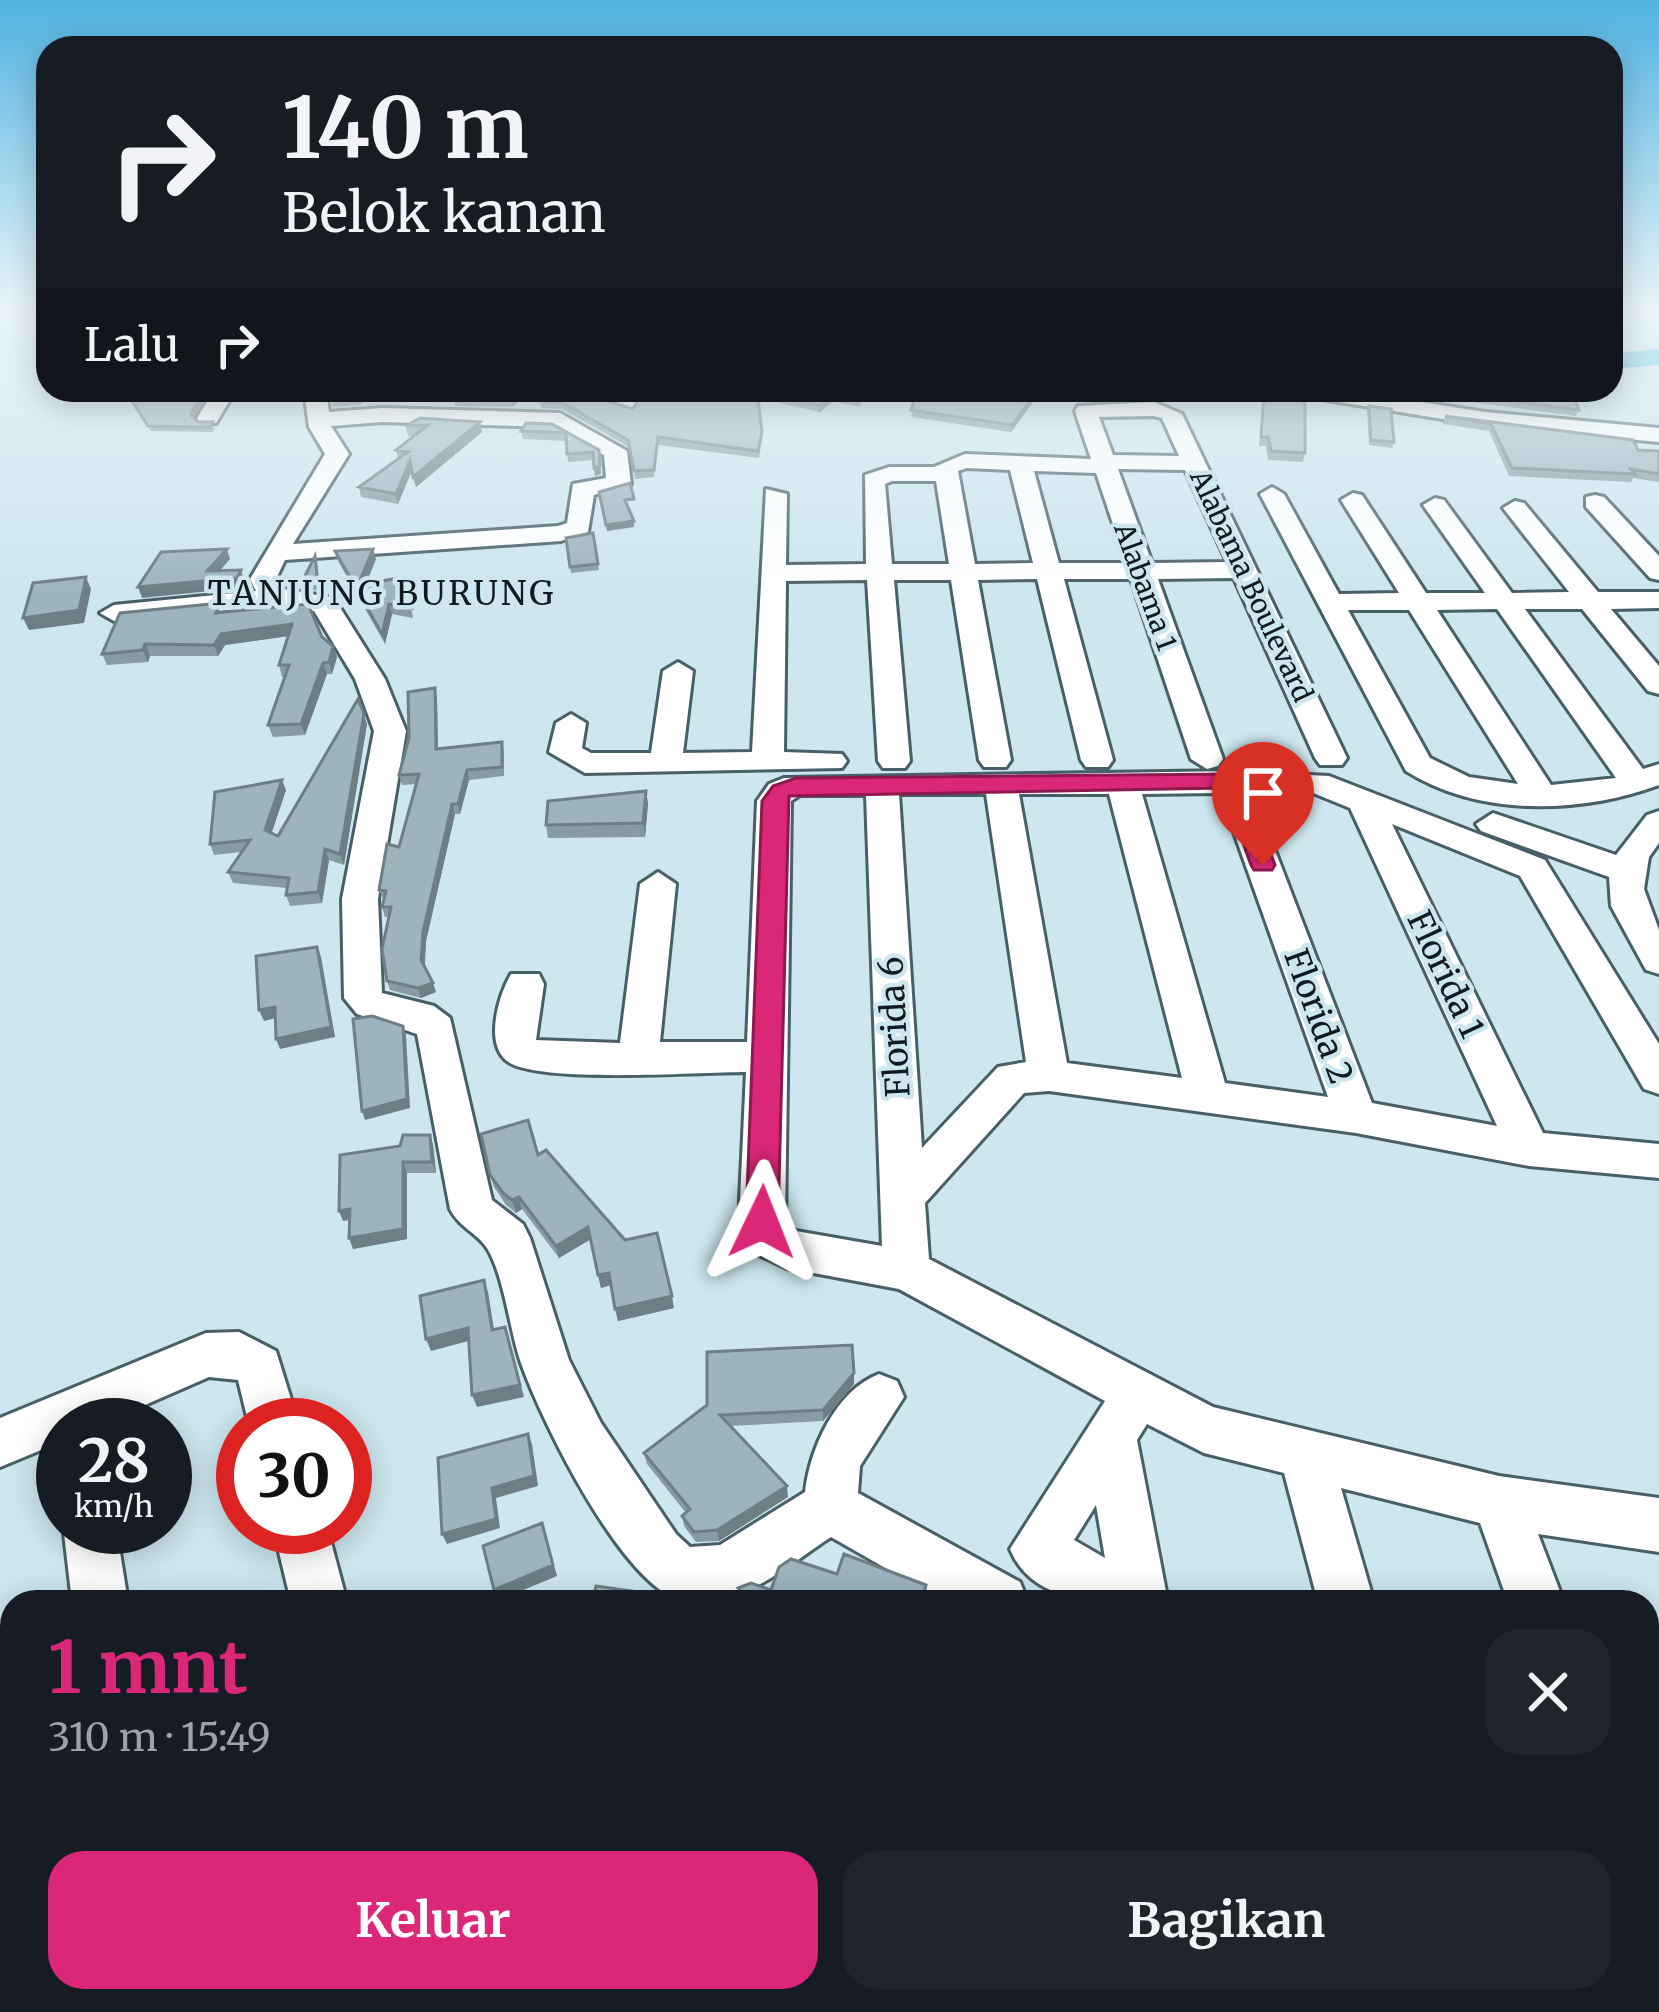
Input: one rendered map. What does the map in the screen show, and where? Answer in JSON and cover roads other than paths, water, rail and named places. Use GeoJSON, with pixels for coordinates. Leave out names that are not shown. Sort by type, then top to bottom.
{"type":"FeatureCollection","features":[{"type":"Feature","properties":{"kind":"street"},"geometry":{"type":"LineString","coordinates":[[208,418],[217,404]]}},
{"type":"Feature","properties":{"kind":"street"},"geometry":{"type":"LineString","coordinates":[[1393,404],[1659,435]]}},
{"type":"Feature","properties":{"kind":"street"},"geometry":{"type":"LineString","coordinates":[[278,597],[266,589],[263,579],[274,553],[338,454],[317,405]]}},
{"type":"Feature","properties":{"kind":"street"},"geometry":{"type":"LineString","coordinates":[[274,553],[561,533],[579,527],[582,489],[619,484],[615,451],[572,432],[560,420],[382,415],[317,405]]}},
{"type":"Feature","properties":{"kind":"street","name":"Alabama Boulevard"},"geometry":{"type":"LineString","coordinates":[[1083,415],[1134,409],[1171,414],[1331,758]]}},
{"type":"Feature","properties":{"kind":"street","name":"Alabama 1"},"geometry":{"type":"LineString","coordinates":[[1083,415],[1139,571],[1220,770]]}},
{"type":"Feature","properties":{"kind":"street"},"geometry":{"type":"LineString","coordinates":[[1049,1076],[947,474],[953,462],[1194,463]]}},
{"type":"Feature","properties":{"kind":"street"},"geometry":{"type":"LineString","coordinates":[[1021,465],[1048,572],[1208,1097]]}},
{"type":"Feature","properties":{"kind":"street","name":"Florida 6"},"geometry":{"type":"LineString","coordinates":[[906,1270],[873,480],[890,474],[947,474]]}},
{"type":"Feature","properties":{"kind":"street"},"geometry":{"type":"LineString","coordinates":[[776,494],[762,1222],[770,1238],[787,1249],[906,1270],[1125,1414],[1499,1502],[1659,1525]]}},
{"type":"Feature","properties":{"kind":"street"},"geometry":{"type":"LineString","coordinates":[[1273,494],[1417,764],[1479,790],[1609,791],[1647,777],[1505,601],[1435,505]]}},
{"type":"Feature","properties":{"kind":"street"},"geometry":{"type":"LineString","coordinates":[[1353,500],[1539,792]]}},
{"type":"Feature","properties":{"kind":"street"},"geometry":{"type":"LineString","coordinates":[[1595,502],[1659,572]]}},
{"type":"Feature","properties":{"kind":"street"},"geometry":{"type":"LineString","coordinates":[[1515,508],[1659,685]]}},
{"type":"Feature","properties":{"kind":"street"},"geometry":{"type":"LineString","coordinates":[[773,573],[1244,570]]}},
{"type":"Feature","properties":{"kind":"street"},"geometry":{"type":"LineString","coordinates":[[114,613],[278,597],[324,604],[370,679],[386,721],[390,748],[364,855],[360,898],[363,998],[378,1008],[423,1017],[436,1028],[472,1209],[507,1238],[546,1365],[583,1440],[657,1553],[675,1571],[689,1575],[745,1565],[830,1508]]}},
{"type":"Feature","properties":{"kind":"street"},"geometry":{"type":"LineString","coordinates":[[1330,602],[1659,600]]}},
{"type":"Feature","properties":{"kind":"street"},"geometry":{"type":"LineString","coordinates":[[666,763],[678,671]]}},
{"type":"Feature","properties":{"kind":"street"},"geometry":{"type":"LineString","coordinates":[[568,738],[585,764],[666,763],[771,782],[781,791],[888,773],[1220,770],[1331,758],[1347,772],[1484,821],[1628,859]]}},
{"type":"Feature","properties":{"kind":"street"},"geometry":{"type":"LineString","coordinates":[[1220,770],[1317,783],[1533,868],[1659,1078]]}},
{"type":"Feature","properties":{"kind":"street","name":"Florida 2"},"geometry":{"type":"LineString","coordinates":[[1220,770],[1357,1117]]}},
{"type":"Feature","properties":{"kind":"street","name":"Florida 1"},"geometry":{"type":"LineString","coordinates":[[1363,800],[1529,1149]]}},
{"type":"Feature","properties":{"kind":"street"},"geometry":{"type":"LineString","coordinates":[[1659,822],[1628,859],[1629,904],[1659,961]]}},
{"type":"Feature","properties":{"kind":"street"},"geometry":{"type":"LineString","coordinates":[[638,1058],[658,884]]}},
{"type":"Feature","properties":{"kind":"street"},"geometry":{"type":"LineString","coordinates":[[525,984],[514,1035],[519,1049],[538,1058],[767,1057]]}},
{"type":"Feature","properties":{"kind":"street"},"geometry":{"type":"LineString","coordinates":[[903,1197],[1013,1078],[1049,1076],[1357,1117],[1529,1149],[1659,1161]]}},
{"type":"Feature","properties":{"kind":"street"},"geometry":{"type":"LineString","coordinates":[[117,1398],[206,1355],[239,1354],[259,1367],[267,1398]]}},
{"type":"Feature","properties":{"kind":"street"},"geometry":{"type":"LineString","coordinates":[[830,1508],[835,1458],[879,1397]]}},
{"type":"Feature","properties":{"kind":"street"},"geometry":{"type":"LineString","coordinates":[[1107,1590],[1037,1549],[1125,1414]]}},
{"type":"Feature","properties":{"kind":"street"},"geometry":{"type":"LineString","coordinates":[[1125,1414],[1139,1590]]}},
{"type":"Feature","properties":{"kind":"street"},"geometry":{"type":"LineString","coordinates":[[0,1443],[36,1431]]}},
{"type":"Feature","properties":{"kind":"street"},"geometry":{"type":"LineString","coordinates":[[1305,1454],[1343,1590]]}},
{"type":"Feature","properties":{"kind":"street"},"geometry":{"type":"LineString","coordinates":[[1499,1502],[1532,1590]]}},
{"type":"Feature","properties":{"kind":"street"},"geometry":{"type":"LineString","coordinates":[[830,1508],[978,1590]]}},
{"type":"Feature","properties":{"kind":"street"},"geometry":{"type":"LineString","coordinates":[[93,1554],[98,1590]]}},
{"type":"Feature","properties":{"kind":"street"},"geometry":{"type":"LineString","coordinates":[[307,1554],[316,1590]]}},
{"type":"Feature","properties":{"kind":"district","name":"TANJUNG BURUNG"},"geometry":{"type":"Point","coordinates":[382,593]}}]}
